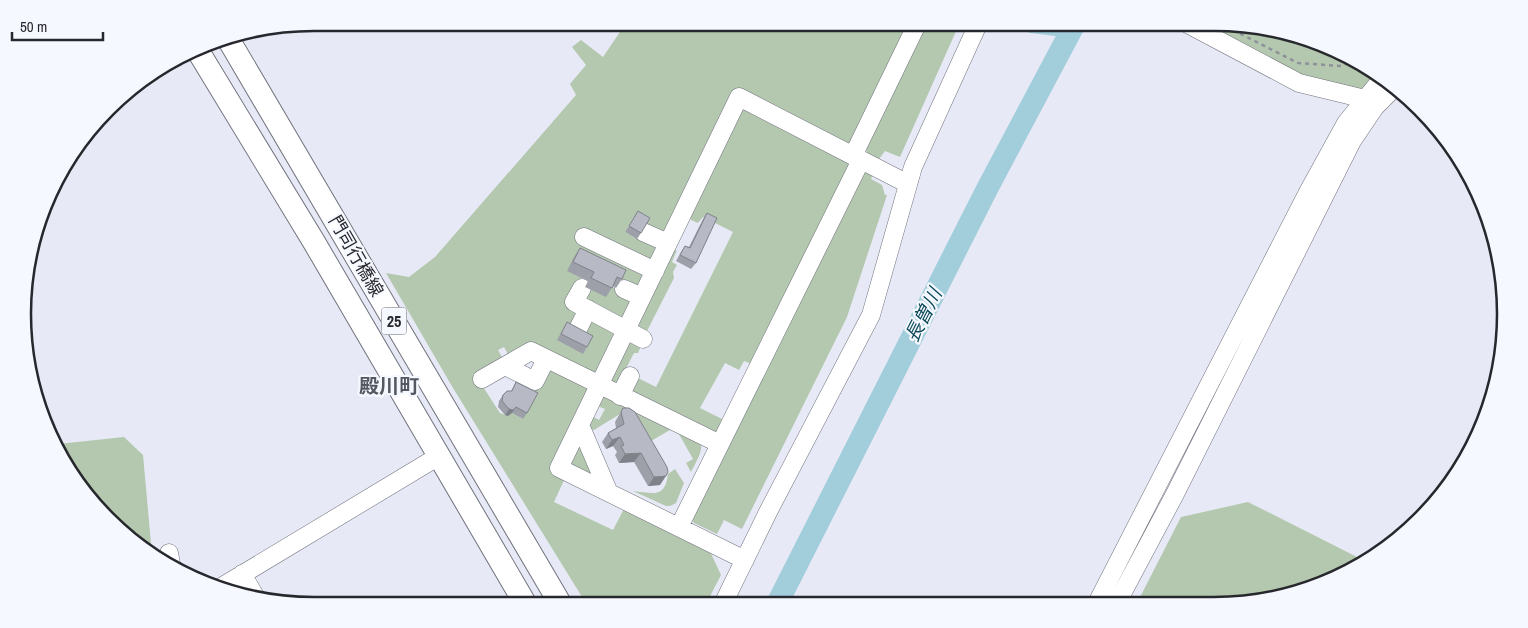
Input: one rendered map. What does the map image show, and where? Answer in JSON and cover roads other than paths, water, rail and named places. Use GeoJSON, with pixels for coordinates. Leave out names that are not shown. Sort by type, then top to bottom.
{"type":"FeatureCollection","features":[{"type":"Feature","properties":{"kind":"main road","name":"門司行橋線"},"geometry":{"type":"LineString","coordinates":[[231,44],[556,597]]}},
{"type":"Feature","properties":{"kind":"main road","name":"門司行橋線"},"geometry":{"type":"LineString","coordinates":[[201,55],[319,250],[521,597]]}},
{"type":"Feature","properties":{"kind":"street"},"geometry":{"type":"LineString","coordinates":[[678,527],[720,444],[857,158],[914,31]]}},
{"type":"Feature","properties":{"kind":"street"},"geometry":{"type":"LineString","coordinates":[[726,597],[808,433],[871,315],[913,167],[972,31]]}},
{"type":"Feature","properties":{"kind":"street"},"geometry":{"type":"LineString","coordinates":[[1201,31],[1299,83],[1370,103]]}},
{"type":"Feature","properties":{"kind":"street"},"geometry":{"type":"LineString","coordinates":[[1120,597],[1188,467],[1352,142],[1379,85]]}},
{"type":"Feature","properties":{"kind":"street"},"geometry":{"type":"LineString","coordinates":[[1100,597],[1308,192],[1346,123],[1370,103],[1388,92]]}},
{"type":"Feature","properties":{"kind":"street"},"geometry":{"type":"LineString","coordinates":[[745,560],[559,468],[739,97],[908,184]]}},
{"type":"Feature","properties":{"kind":"street"},"geometry":{"type":"LineString","coordinates":[[643,232],[668,243]]}},
{"type":"Feature","properties":{"kind":"street"},"geometry":{"type":"LineString","coordinates":[[584,237],[655,271]]}},
{"type":"Feature","properties":{"kind":"street"},"geometry":{"type":"LineString","coordinates":[[582,288],[574,302],[643,339]]}},
{"type":"Feature","properties":{"kind":"street"},"geometry":{"type":"LineString","coordinates":[[624,289],[642,297]]}},
{"type":"Feature","properties":{"kind":"street"},"geometry":{"type":"LineString","coordinates":[[577,331],[588,309]]}},
{"type":"Feature","properties":{"kind":"street"},"geometry":{"type":"LineString","coordinates":[[482,379],[531,351],[720,444]]}},
{"type":"Feature","properties":{"kind":"street"},"geometry":{"type":"LineString","coordinates":[[505,366],[532,387],[546,359]]}},
{"type":"Feature","properties":{"kind":"street"},"geometry":{"type":"LineString","coordinates":[[620,396],[630,376]]}},
{"type":"Feature","properties":{"kind":"street"},"geometry":{"type":"LineString","coordinates":[[580,425],[609,493]]}},
{"type":"Feature","properties":{"kind":"street"},"geometry":{"type":"LineString","coordinates":[[227,583],[440,456]]}},
{"type":"Feature","properties":{"kind":"street"},"geometry":{"type":"LineString","coordinates":[[242,574],[251,589]]}},
{"type":"Feature","properties":{"kind":"waterway","name":"長曽川"},"geometry":{"type":"LineString","coordinates":[[781,597],[987,189],[1071,31]]}},
{"type":"Feature","properties":{"kind":"district","name":"殿川町"},"geometry":{"type":"Point","coordinates":[389,386]}}]}
